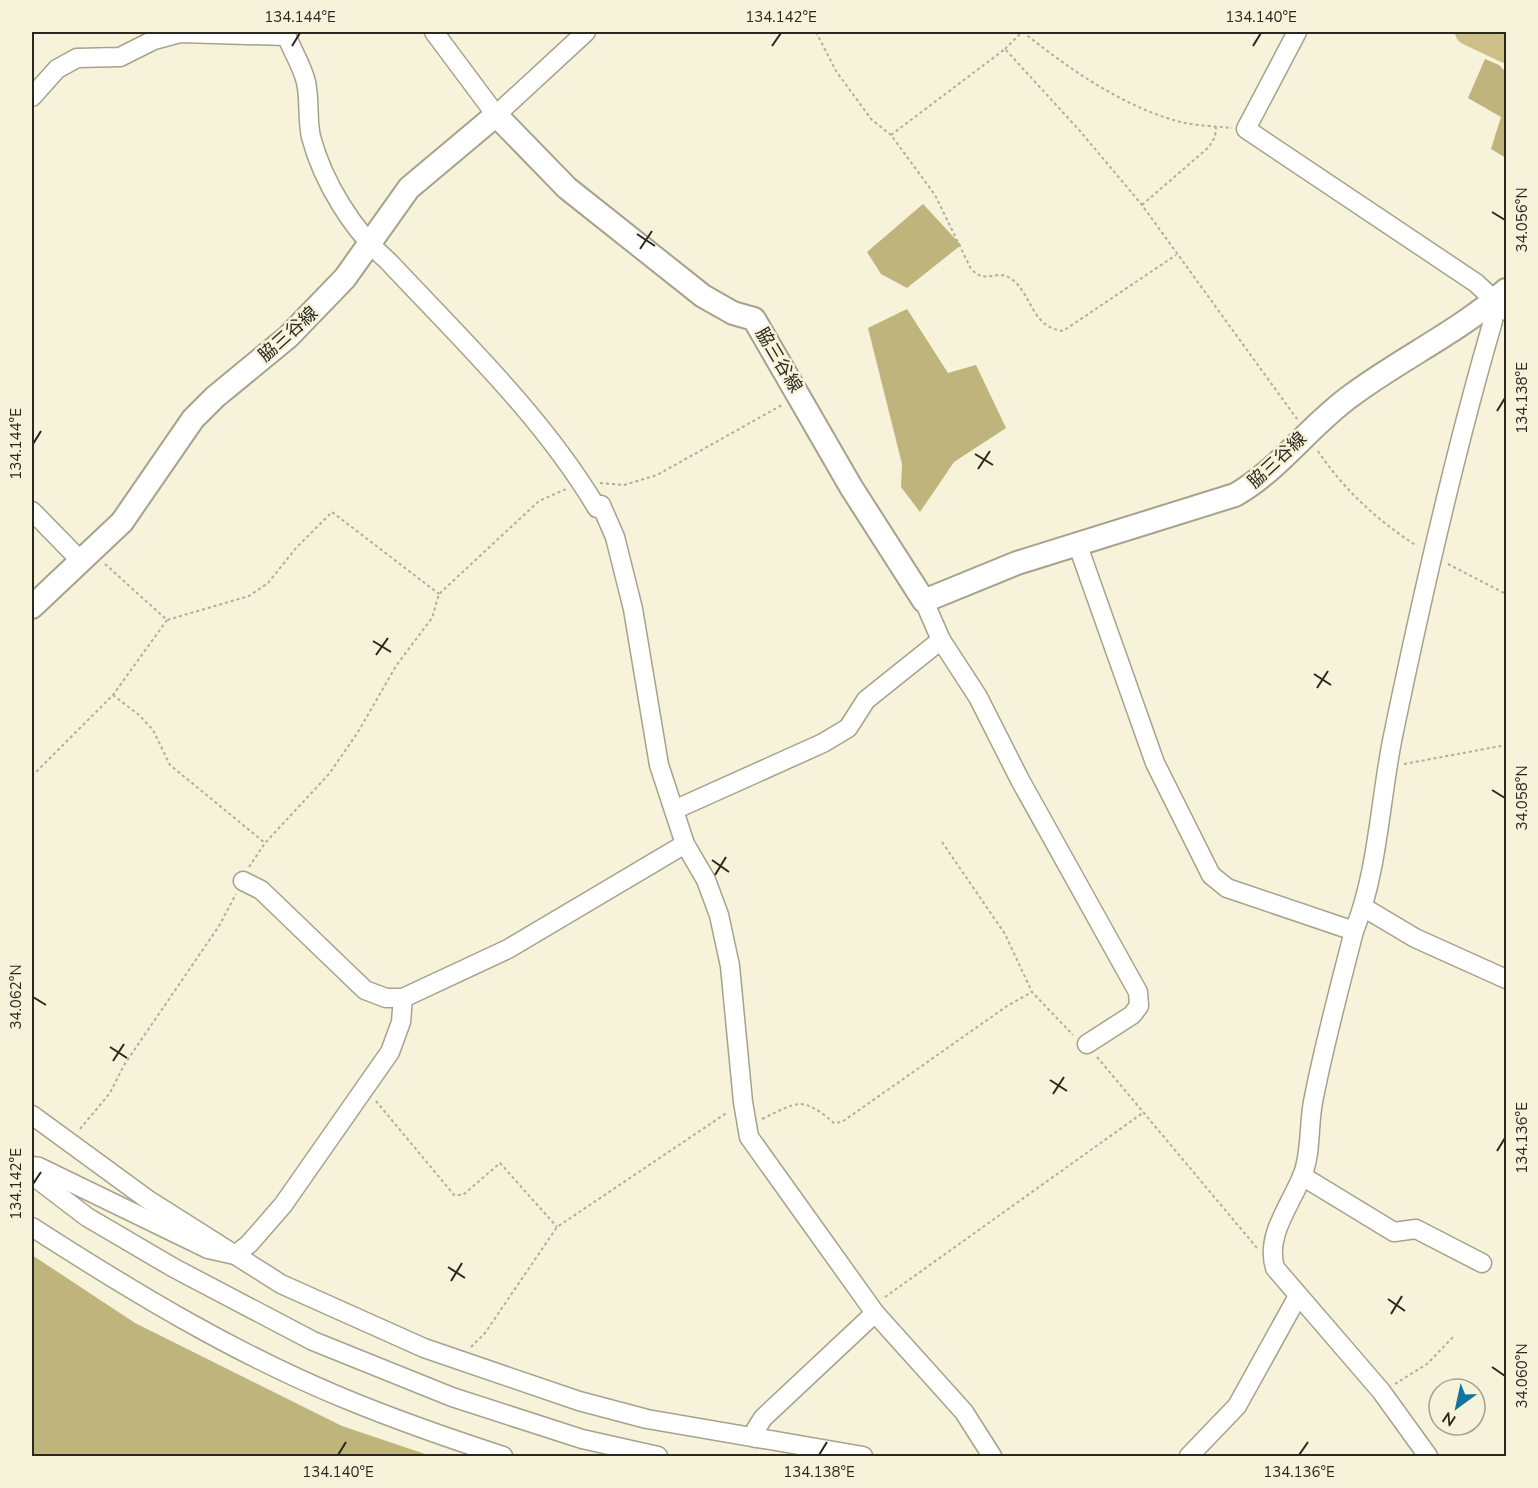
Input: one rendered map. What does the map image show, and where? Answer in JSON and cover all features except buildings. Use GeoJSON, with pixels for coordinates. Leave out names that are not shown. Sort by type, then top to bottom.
{"type":"FeatureCollection","features":[{"type":"Feature","properties":{"kind":"main road","name":"脇三谷線"},"geometry":{"type":"LineString","coordinates":[[32,607],[122,522],[193,419],[318,307],[345,278],[409,188],[496,115],[567,188],[704,296],[733,313],[754,319],[800,394],[851,487],[924,602],[1017,563],[1235,495],[1256,483],[1305,433],[1351,395],[1503,300]]}},
{"type":"Feature","properties":{"kind":"street"},"geometry":{"type":"LineString","coordinates":[[434,32],[496,115],[586,32]]}},
{"type":"Feature","properties":{"kind":"street"},"geometry":{"type":"LineString","coordinates":[[1297,32],[1246,129],[1503,300],[1493,321],[1457,444],[1430,555],[1386,767],[1363,907],[1354,931],[1313,1099],[1310,1141],[1302,1176],[1274,1238],[1271,1253],[1275,1268],[1298,1296],[1311,1307],[1381,1391],[1428,1456]]}},
{"type":"Feature","properties":{"kind":"street"},"geometry":{"type":"LineString","coordinates":[[32,97],[57,69],[76,58],[120,57],[154,40],[180,33],[285,34],[306,83],[311,136],[320,161],[343,206],[369,244],[388,261],[492,373],[582,483],[597,508],[601,505],[615,537],[633,609],[659,765],[685,844],[706,880],[719,915],[730,966],[743,1102],[749,1137],[873,1310],[964,1412],[992,1456]]}},
{"type":"Feature","properties":{"kind":"street"},"geometry":{"type":"LineString","coordinates":[[32,512],[85,555]]}},
{"type":"Feature","properties":{"kind":"street"},"geometry":{"type":"LineString","coordinates":[[1077,543],[1155,763],[1211,875],[1227,888],[1354,931]]}},
{"type":"Feature","properties":{"kind":"street"},"geometry":{"type":"LineString","coordinates":[[924,602],[941,640],[978,697],[1020,780],[1138,992],[1139,1006],[1132,1015],[1087,1044]]}},
{"type":"Feature","properties":{"kind":"street"},"geometry":{"type":"LineString","coordinates":[[674,810],[823,743],[848,728],[866,700],[941,640]]}},
{"type":"Feature","properties":{"kind":"street"},"geometry":{"type":"LineString","coordinates":[[243,881],[261,890],[365,990],[386,998],[403,998],[508,949],[685,844]]}},
{"type":"Feature","properties":{"kind":"street"},"geometry":{"type":"LineString","coordinates":[[1363,907],[1415,938],[1506,979]]}},
{"type":"Feature","properties":{"kind":"street"},"geometry":{"type":"LineString","coordinates":[[235,1256],[249,1244],[283,1204],[390,1052],[401,1022],[403,998]]}},
{"type":"Feature","properties":{"kind":"street"},"geometry":{"type":"LineString","coordinates":[[32,1115],[147,1199],[281,1284],[424,1348],[579,1401],[647,1419],[863,1456]]}},
{"type":"Feature","properties":{"kind":"street"},"geometry":{"type":"LineString","coordinates":[[32,1166],[39,1167],[208,1249],[235,1256]]}},
{"type":"Feature","properties":{"kind":"street"},"geometry":{"type":"LineString","coordinates":[[32,1175],[87,1217],[174,1268],[313,1341],[452,1397],[582,1439],[658,1456]]}},
{"type":"Feature","properties":{"kind":"street"},"geometry":{"type":"LineString","coordinates":[[1302,1176],[1394,1232],[1416,1229],[1482,1263]]}},
{"type":"Feature","properties":{"kind":"street"},"geometry":{"type":"LineString","coordinates":[[32,1227],[113,1280],[270,1364],[357,1404],[503,1456]]}},
{"type":"Feature","properties":{"kind":"street"},"geometry":{"type":"LineString","coordinates":[[1189,1456],[1237,1406],[1298,1296]]}},
{"type":"Feature","properties":{"kind":"street"},"geometry":{"type":"LineString","coordinates":[[756,1438],[756,1429],[763,1418],[873,1310]]}},
{"type":"Feature","properties":{"kind":"path"},"geometry":{"type":"LineString","coordinates":[[816,32],[836,71],[871,119],[891,135],[935,195],[971,269],[978,276],[986,278],[1000,274],[1012,279],[1038,317],[1051,329],[1063,331],[1176,255]]}},
{"type":"Feature","properties":{"kind":"path"},"geometry":{"type":"LineString","coordinates":[[891,135],[1005,49],[1023,32],[1053,55],[1129,103],[1178,122],[1246,129]]}},
{"type":"Feature","properties":{"kind":"path"},"geometry":{"type":"LineString","coordinates":[[1005,49],[1080,130],[1142,205],[1328,466],[1355,497],[1388,527],[1430,555],[1506,594]]}},
{"type":"Feature","properties":{"kind":"path"},"geometry":{"type":"LineString","coordinates":[[1142,205],[1209,147],[1215,137],[1216,127]]}},
{"type":"Feature","properties":{"kind":"path"},"geometry":{"type":"LineString","coordinates":[[69,1143],[110,1093],[124,1065],[219,926],[265,843],[335,765],[358,732],[396,666],[432,618],[439,594],[539,501],[582,483],[624,485],[657,475],[800,394]]}},
{"type":"Feature","properties":{"kind":"path"},"geometry":{"type":"LineString","coordinates":[[32,776],[112,695],[157,638],[167,620],[249,596],[268,583],[296,548],[332,512],[439,594]]}},
{"type":"Feature","properties":{"kind":"path"},"geometry":{"type":"LineString","coordinates":[[85,555],[167,620]]}},
{"type":"Feature","properties":{"kind":"path"},"geometry":{"type":"LineString","coordinates":[[112,695],[139,715],[153,730],[170,765],[265,843]]}},
{"type":"Feature","properties":{"kind":"path"},"geometry":{"type":"LineString","coordinates":[[1386,767],[1506,745]]}},
{"type":"Feature","properties":{"kind":"path"},"geometry":{"type":"LineString","coordinates":[[747,1123],[794,1104],[804,1103],[814,1106],[834,1123],[842,1122],[1007,1006],[1032,992]]}},
{"type":"Feature","properties":{"kind":"path"},"geometry":{"type":"LineString","coordinates":[[365,1087],[454,1195],[463,1195],[500,1163],[557,1227]]}},
{"type":"Feature","properties":{"kind":"path"},"geometry":{"type":"LineString","coordinates":[[457,1360],[485,1333],[557,1227],[675,1145],[743,1102]]}},
{"type":"Feature","properties":{"kind":"path"},"geometry":{"type":"LineString","coordinates":[[873,1310],[1144,1112]]}},
{"type":"Feature","properties":{"kind":"path"},"geometry":{"type":"LineString","coordinates":[[1381,1391],[1427,1364],[1455,1335]]}},
{"type":"Feature","properties":{"kind":"shaded area"},"geometry":{"type":"Polygon","coordinates":[[[1485,59],[1499,65],[1506,72],[1506,158],[1491,149],[1501,117],[1468,98],[1485,59]]]}},
{"type":"Feature","properties":{"kind":"shaded area"},"geometry":{"type":"Polygon","coordinates":[[[923,204],[961,245],[907,288],[881,274],[867,252],[923,204]]]}},
{"type":"Feature","properties":{"kind":"shaded area"},"geometry":{"type":"Polygon","coordinates":[[[907,309],[948,373],[976,365],[1006,428],[954,462],[920,512],[901,487],[902,464],[868,328],[907,309]]]}},
{"type":"Feature","properties":{"kind":"shaded area"},"geometry":{"type":"Polygon","coordinates":[[[32,1255],[135,1323],[342,1426],[431,1456],[32,1456],[32,1255]]]}},
{"type":"Feature","properties":{"kind":"waterway"},"geometry":{"type":"LineString","coordinates":[[1468,32],[1506,50]]}}]}
